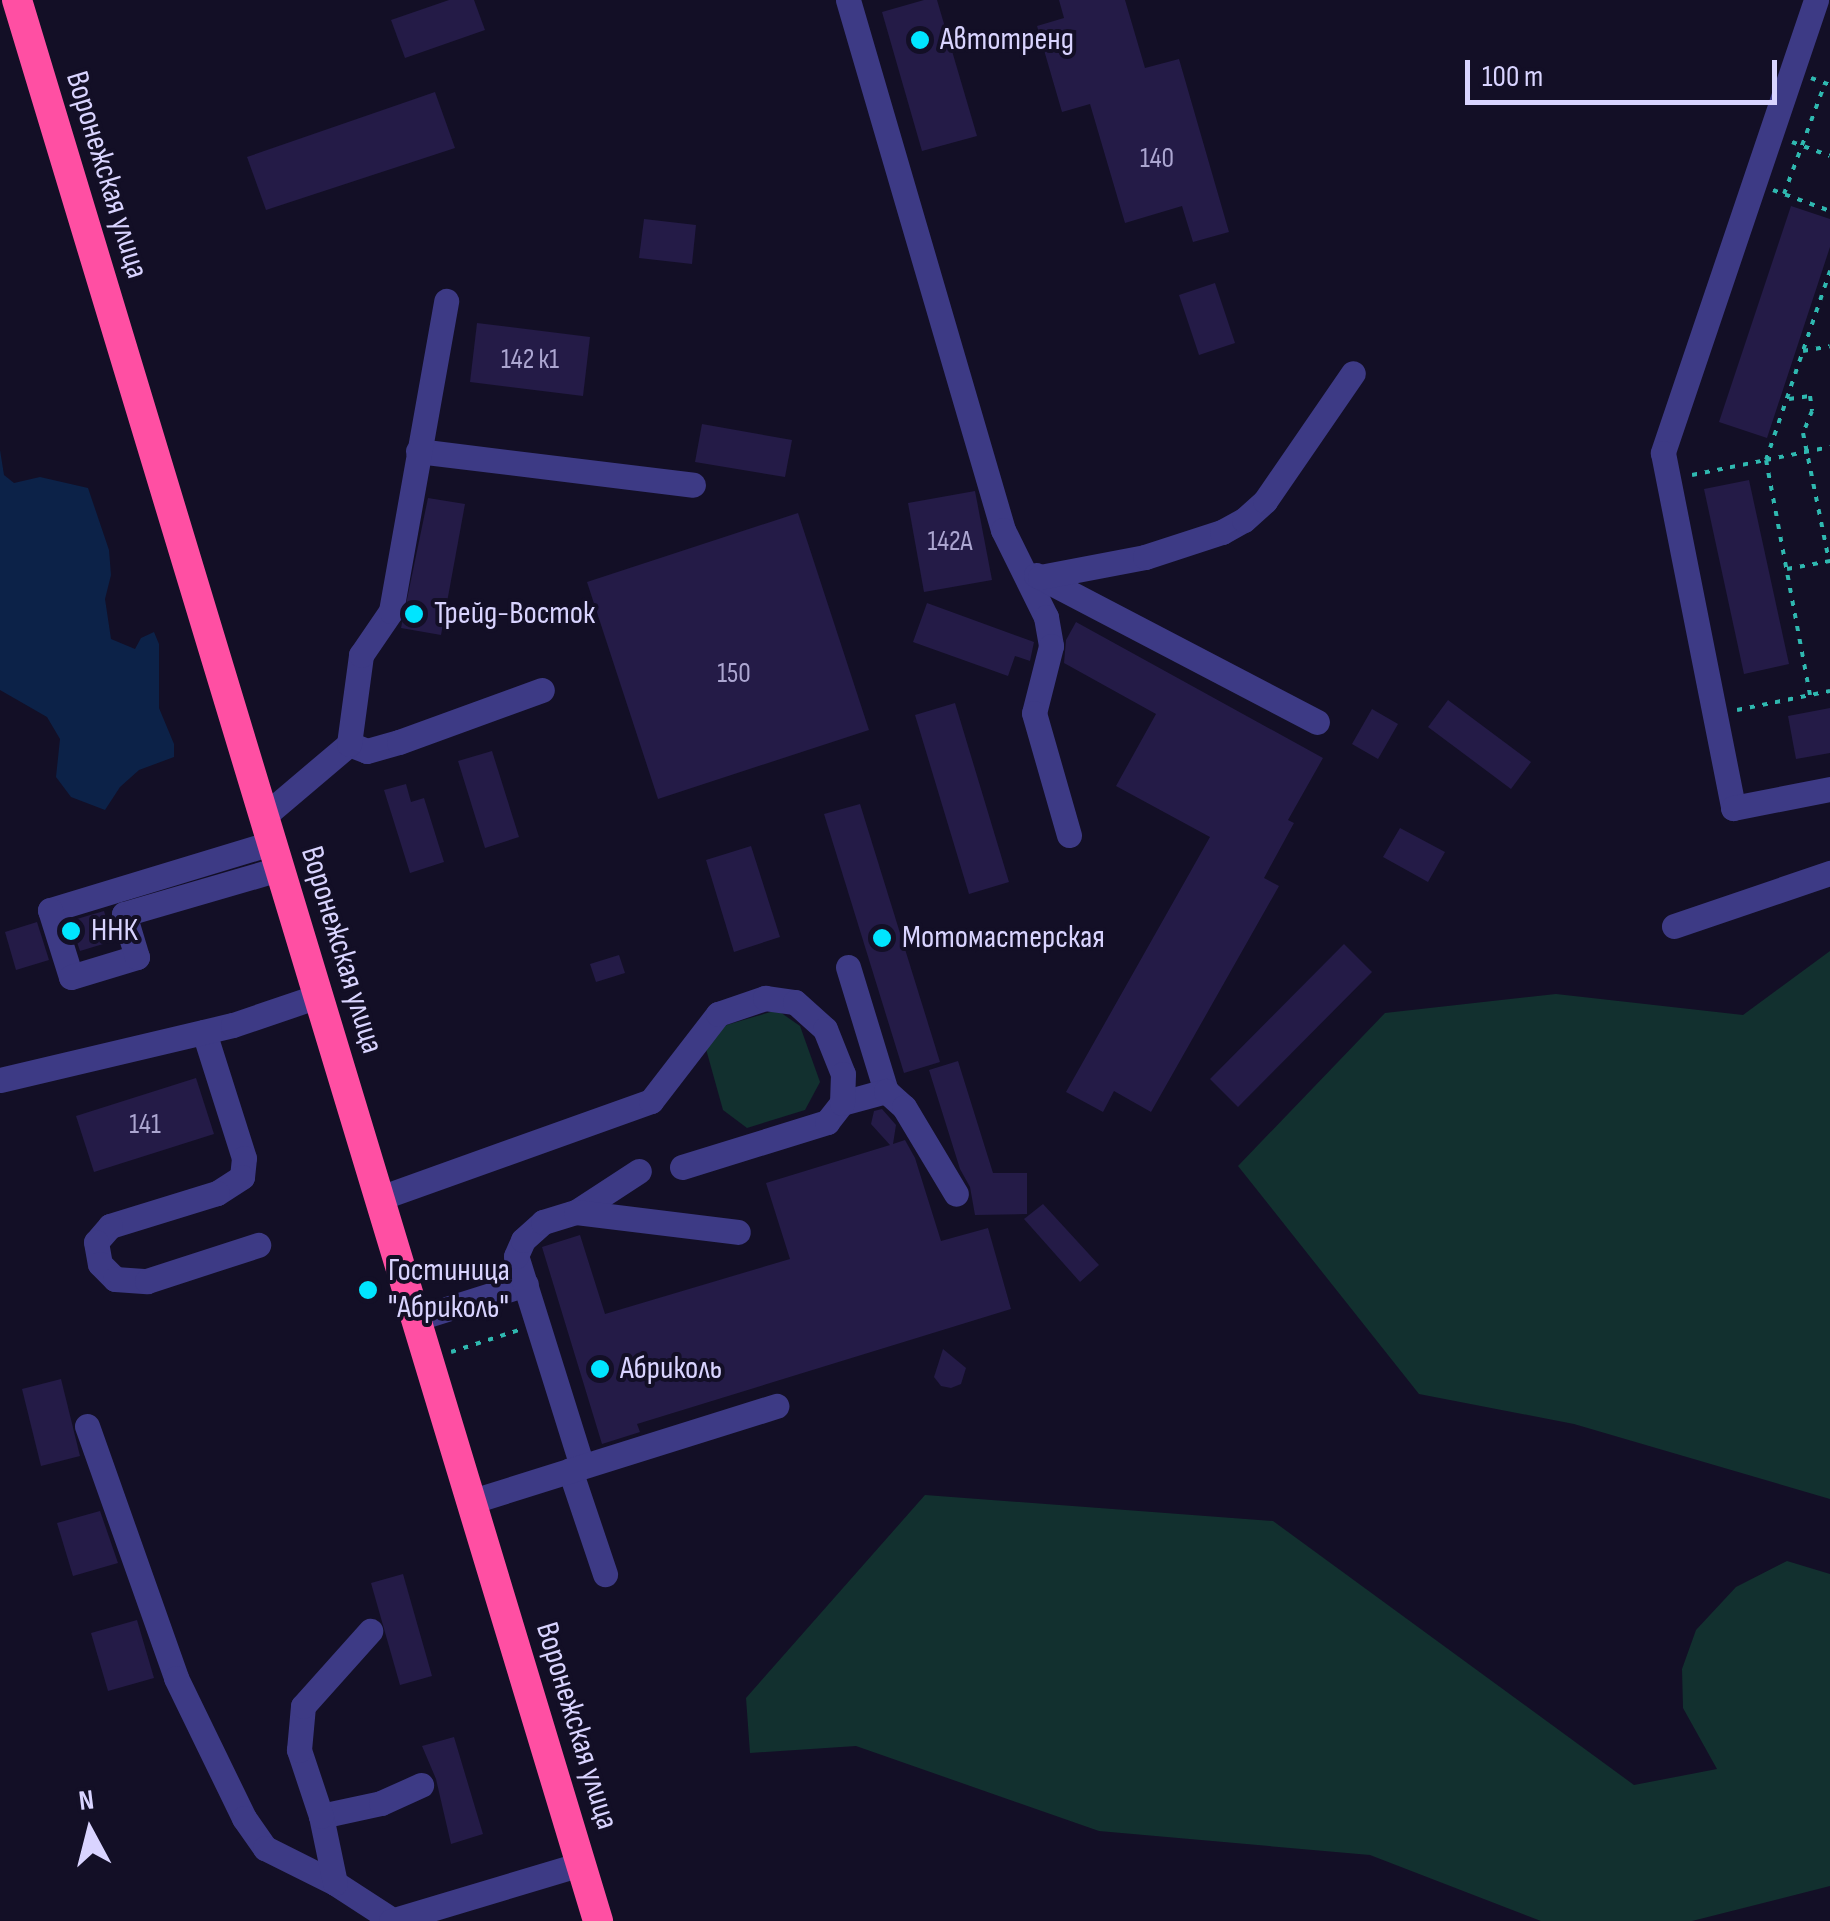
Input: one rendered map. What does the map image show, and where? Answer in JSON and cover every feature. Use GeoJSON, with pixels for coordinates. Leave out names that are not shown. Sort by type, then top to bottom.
{"type":"FeatureCollection","features":[{"type":"Feature","properties":{"kind":"highway","name":"Воронежская улица"},"geometry":{"type":"LineString","coordinates":[[17,0],[598,1921]]}},
{"type":"Feature","properties":{"kind":"street"},"geometry":{"type":"LineString","coordinates":[[848,0],[1003,530],[1029,571],[1046,617],[1051,646],[1034,713],[1069,835]]}},
{"type":"Feature","properties":{"kind":"street"},"geometry":{"type":"LineString","coordinates":[[1816,0],[1663,452],[1734,808],[1830,789]]}},
{"type":"Feature","properties":{"kind":"street"},"geometry":{"type":"LineString","coordinates":[[271,843],[50,910],[70,977],[137,957],[124,914],[271,843],[349,744],[360,655],[391,611],[446,302]]}},
{"type":"Feature","properties":{"kind":"street"},"geometry":{"type":"LineString","coordinates":[[1029,571],[1145,557],[1222,532],[1244,520],[1266,501],[1353,373]]}},
{"type":"Feature","properties":{"kind":"street"},"geometry":{"type":"LineString","coordinates":[[418,450],[694,484]]}},
{"type":"Feature","properties":{"kind":"street"},"geometry":{"type":"LineString","coordinates":[[1029,571],[1317,722]]}},
{"type":"Feature","properties":{"kind":"street"},"geometry":{"type":"LineString","coordinates":[[349,744],[367,751],[542,690]]}},
{"type":"Feature","properties":{"kind":"street"},"geometry":{"type":"LineString","coordinates":[[1674,926],[1830,873]]}},
{"type":"Feature","properties":{"kind":"street"},"geometry":{"type":"LineString","coordinates":[[848,967],[886,1091],[904,1106],[956,1194]]}},
{"type":"Feature","properties":{"kind":"street"},"geometry":{"type":"LineString","coordinates":[[0,1080],[204,1032],[318,996]]}},
{"type":"Feature","properties":{"kind":"street"},"geometry":{"type":"LineString","coordinates":[[380,1198],[651,1101],[718,1014],[765,998],[794,1002],[825,1029],[844,1074],[842,1103],[827,1122],[682,1167]]}},
{"type":"Feature","properties":{"kind":"street"},"geometry":{"type":"LineString","coordinates":[[204,1032],[244,1158],[242,1177],[218,1193],[110,1226],[96,1242],[100,1264],[115,1278],[147,1281],[258,1244]]}},
{"type":"Feature","properties":{"kind":"street"},"geometry":{"type":"LineString","coordinates":[[842,1103],[886,1091]]}},
{"type":"Feature","properties":{"kind":"street"},"geometry":{"type":"LineString","coordinates":[[605,1574],[516,1256],[524,1240],[543,1222],[576,1212],[639,1171]]}},
{"type":"Feature","properties":{"kind":"street"},"geometry":{"type":"LineString","coordinates":[[576,1212],[738,1232]]}},
{"type":"Feature","properties":{"kind":"street"},"geometry":{"type":"LineString","coordinates":[[418,1318],[526,1284]]}},
{"type":"Feature","properties":{"kind":"street"},"geometry":{"type":"LineString","coordinates":[[472,1501],[777,1406]]}},
{"type":"Feature","properties":{"kind":"street"},"geometry":{"type":"LineString","coordinates":[[87,1426],[176,1678],[220,1775],[266,1848],[335,1882],[392,1921],[581,1864]]}},
{"type":"Feature","properties":{"kind":"street"},"geometry":{"type":"LineString","coordinates":[[335,1882],[321,1816],[299,1750],[302,1706],[370,1631]]}},
{"type":"Feature","properties":{"kind":"street"},"geometry":{"type":"LineString","coordinates":[[321,1816],[381,1803],[420,1785]]}},
{"type":"Feature","properties":{"kind":"path"},"geometry":{"type":"LineString","coordinates":[[1784,194],[1825,83]]}},
{"type":"Feature","properties":{"kind":"path"},"geometry":{"type":"LineString","coordinates":[[1771,134],[1830,156]]}},
{"type":"Feature","properties":{"kind":"path"},"geometry":{"type":"LineString","coordinates":[[1755,183],[1830,211]]}},
{"type":"Feature","properties":{"kind":"path"},"geometry":{"type":"LineString","coordinates":[[1810,695],[1766,460],[1830,271]]}},
{"type":"Feature","properties":{"kind":"path"},"geometry":{"type":"LineString","coordinates":[[1822,296],[1830,295]]}},
{"type":"Feature","properties":{"kind":"path"},"geometry":{"type":"LineString","coordinates":[[1803,352],[1830,346]]}},
{"type":"Feature","properties":{"kind":"path"},"geometry":{"type":"LineString","coordinates":[[1787,399],[1810,396],[1812,412],[1803,433],[1830,561],[1787,570]]}},
{"type":"Feature","properties":{"kind":"path"},"geometry":{"type":"LineString","coordinates":[[1668,480],[1830,447]]}},
{"type":"Feature","properties":{"kind":"path"},"geometry":{"type":"LineString","coordinates":[[1715,714],[1830,691]]}},
{"type":"Feature","properties":{"kind":"path"},"geometry":{"type":"LineString","coordinates":[[430,1358],[538,1324]]}},
{"type":"Feature","properties":{"kind":"green space"},"geometry":{"type":"Polygon","coordinates":[[[1830,951],[1830,1499],[1574,1424],[1419,1394],[1238,1166],[1385,1013],[1556,994],[1743,1015],[1830,951]]]}},
{"type":"Feature","properties":{"kind":"green space"},"geometry":{"type":"Polygon","coordinates":[[[777,1010],[800,1026],[820,1082],[805,1110],[747,1128],[723,1110],[706,1049],[720,1027],[777,1010]]]}},
{"type":"Feature","properties":{"kind":"green space"},"geometry":{"type":"Polygon","coordinates":[[[925,1495],[1273,1521],[1634,1785],[1717,1769],[1683,1708],[1682,1669],[1696,1630],[1736,1587],[1787,1561],[1830,1574],[1830,1886],[1692,1921],[1541,1921],[1370,1855],[1099,1831],[856,1746],[750,1753],[746,1698],[925,1495]]]}},
{"type":"Feature","properties":{"kind":"water"},"geometry":{"type":"Polygon","coordinates":[[[0,450],[4,475],[14,483],[40,477],[88,488],[109,550],[111,575],[105,599],[111,639],[135,649],[141,638],[154,632],[159,644],[159,708],[174,744],[174,757],[139,770],[120,787],[105,810],[71,797],[56,777],[60,739],[47,717],[0,690],[0,450]]]}},
{"type":"Feature","properties":{"kind":"building"},"geometry":{"type":"Polygon","coordinates":[[[449,0],[474,0],[485,30],[405,58],[391,20],[449,0]]]}},
{"type":"Feature","properties":{"kind":"building"},"geometry":{"type":"Polygon","coordinates":[[[937,0],[977,136],[922,151],[882,12],[937,0]]]}},
{"type":"Feature","properties":{"kind":"building"},"geometry":{"type":"Polygon","coordinates":[[[1059,0],[1125,0],[1145,68],[1179,59],[1229,232],[1193,242],[1182,206],[1125,223],[1090,104],[1062,112],[1037,26],[1064,18],[1059,0]]]}},
{"type":"Feature","properties":{"kind":"building"},"geometry":{"type":"Polygon","coordinates":[[[435,92],[455,148],[266,210],[247,157],[435,92]]]}},
{"type":"Feature","properties":{"kind":"building"},"geometry":{"type":"Polygon","coordinates":[[[1791,206],[1830,219],[1830,247],[1767,438],[1719,422],[1791,206]]]}},
{"type":"Feature","properties":{"kind":"building"},"geometry":{"type":"Polygon","coordinates":[[[644,219],[696,225],[692,264],[639,258],[644,219]]]}},
{"type":"Feature","properties":{"kind":"building"},"geometry":{"type":"Polygon","coordinates":[[[1215,283],[1235,343],[1199,355],[1179,295],[1215,283]]]}},
{"type":"Feature","properties":{"kind":"building"},"geometry":{"type":"Polygon","coordinates":[[[477,323],[590,337],[583,396],[470,382],[477,323]]]}},
{"type":"Feature","properties":{"kind":"building"},"geometry":{"type":"Polygon","coordinates":[[[702,424],[792,440],[785,477],[695,462],[702,424]]]}},
{"type":"Feature","properties":{"kind":"building"},"geometry":{"type":"Polygon","coordinates":[[[1749,480],[1789,664],[1744,674],[1704,489],[1749,480]]]}},
{"type":"Feature","properties":{"kind":"building"},"geometry":{"type":"Polygon","coordinates":[[[975,491],[992,580],[924,592],[908,503],[975,491]]]}},
{"type":"Feature","properties":{"kind":"building"},"geometry":{"type":"Polygon","coordinates":[[[428,498],[465,504],[441,635],[401,628],[428,498]]]}},
{"type":"Feature","properties":{"kind":"building"},"geometry":{"type":"Polygon","coordinates":[[[798,513],[869,730],[658,799],[587,582],[798,513]]]}},
{"type":"Feature","properties":{"kind":"building"},"geometry":{"type":"Polygon","coordinates":[[[927,603],[1034,642],[1030,661],[1015,656],[1008,676],[913,642],[927,603]]]}},
{"type":"Feature","properties":{"kind":"building"},"geometry":{"type":"Polygon","coordinates":[[[1076,622],[1323,758],[1288,820],[1294,823],[1264,878],[1279,886],[1151,1112],[1114,1091],[1103,1112],[1066,1092],[1210,837],[1116,786],[1156,714],[1064,663],[1066,640],[1076,622]]]}},
{"type":"Feature","properties":{"kind":"building"},"geometry":{"type":"Polygon","coordinates":[[[1448,700],[1531,762],[1511,789],[1428,727],[1448,700]]]}},
{"type":"Feature","properties":{"kind":"building"},"geometry":{"type":"Polygon","coordinates":[[[955,703],[1009,882],[969,894],[915,715],[955,703]]]}},
{"type":"Feature","properties":{"kind":"building"},"geometry":{"type":"Polygon","coordinates":[[[1830,708],[1830,753],[1796,759],[1788,716],[1830,708]]]}},
{"type":"Feature","properties":{"kind":"building"},"geometry":{"type":"Polygon","coordinates":[[[1372,709],[1398,724],[1378,759],[1352,744],[1372,709]]]}},
{"type":"Feature","properties":{"kind":"building"},"geometry":{"type":"Polygon","coordinates":[[[492,751],[519,837],[485,848],[458,761],[492,751]]]}},
{"type":"Feature","properties":{"kind":"building"},"geometry":{"type":"Polygon","coordinates":[[[406,784],[411,802],[424,798],[444,862],[410,873],[384,790],[406,784]]]}},
{"type":"Feature","properties":{"kind":"building","name":"Мотомастерская"},"geometry":{"type":"Polygon","coordinates":[[[860,804],[940,1062],[904,1073],[824,814],[860,804]]]}},
{"type":"Feature","properties":{"kind":"building"},"geometry":{"type":"Polygon","coordinates":[[[1400,828],[1445,852],[1428,882],[1383,857],[1400,828]]]}},
{"type":"Feature","properties":{"kind":"building"},"geometry":{"type":"Polygon","coordinates":[[[751,846],[780,937],[734,952],[706,860],[751,846]]]}},
{"type":"Feature","properties":{"kind":"building"},"geometry":{"type":"Polygon","coordinates":[[[104,911],[113,941],[80,951],[70,921],[104,911]]]}},
{"type":"Feature","properties":{"kind":"building"},"geometry":{"type":"Polygon","coordinates":[[[37,922],[49,960],[16,970],[5,932],[37,922]]]}},
{"type":"Feature","properties":{"kind":"building"},"geometry":{"type":"Polygon","coordinates":[[[1344,944],[1372,972],[1238,1107],[1210,1079],[1344,944]]]}},
{"type":"Feature","properties":{"kind":"building"},"geometry":{"type":"Polygon","coordinates":[[[619,955],[625,973],[596,982],[590,964],[619,955]]]}},
{"type":"Feature","properties":{"kind":"building"},"geometry":{"type":"Polygon","coordinates":[[[958,1061],[993,1173],[1027,1173],[1027,1214],[975,1215],[970,1187],[960,1169],[929,1070],[958,1061]]]}},
{"type":"Feature","properties":{"kind":"building"},"geometry":{"type":"Polygon","coordinates":[[[196,1078],[214,1134],[94,1172],[76,1116],[196,1078]]]}},
{"type":"Feature","properties":{"kind":"building"},"geometry":{"type":"Polygon","coordinates":[[[882,1109],[896,1125],[893,1144],[905,1140],[915,1158],[941,1241],[988,1228],[1011,1309],[637,1424],[640,1432],[602,1444],[542,1247],[580,1235],[605,1314],[790,1259],[766,1183],[890,1145],[871,1124],[874,1111],[882,1109]]]}},
{"type":"Feature","properties":{"kind":"building"},"geometry":{"type":"Polygon","coordinates":[[[1043,1204],[1099,1265],[1080,1282],[1024,1219],[1043,1204]]]}},
{"type":"Feature","properties":{"kind":"building"},"geometry":{"type":"Polygon","coordinates":[[[943,1349],[966,1368],[961,1384],[951,1388],[941,1386],[934,1377],[943,1349]]]}},
{"type":"Feature","properties":{"kind":"building"},"geometry":{"type":"Polygon","coordinates":[[[61,1379],[80,1456],[41,1466],[22,1389],[61,1379]]]}},
{"type":"Feature","properties":{"kind":"building"},"geometry":{"type":"Polygon","coordinates":[[[100,1511],[118,1563],[73,1576],[57,1523],[100,1511]]]}},
{"type":"Feature","properties":{"kind":"building"},"geometry":{"type":"Polygon","coordinates":[[[403,1574],[432,1676],[400,1685],[371,1583],[403,1574]]]}},
{"type":"Feature","properties":{"kind":"building"},"geometry":{"type":"Polygon","coordinates":[[[137,1620],[154,1678],[108,1691],[91,1633],[137,1620]]]}},
{"type":"Feature","properties":{"kind":"building"},"geometry":{"type":"Polygon","coordinates":[[[454,1737],[483,1834],[451,1844],[436,1779],[422,1746],[454,1737]]]}},
{"type":"Feature","properties":{"kind":"place","name":"Автотренд"},"geometry":{"type":"Point","coordinates":[920,40]}},
{"type":"Feature","properties":{"kind":"place","name":"Трейд-Восток"},"geometry":{"type":"Point","coordinates":[414,614]}},
{"type":"Feature","properties":{"kind":"place","name":"ННК"},"geometry":{"type":"Point","coordinates":[71,931]}},
{"type":"Feature","properties":{"kind":"place","name":"Мотомастерская"},"geometry":{"type":"Point","coordinates":[882,938]}},
{"type":"Feature","properties":{"kind":"place","name":"Гостиница \"Абриколь\""},"geometry":{"type":"Point","coordinates":[368,1290]}},
{"type":"Feature","properties":{"kind":"place","name":"Абриколь"},"geometry":{"type":"Point","coordinates":[600,1369]}}]}
